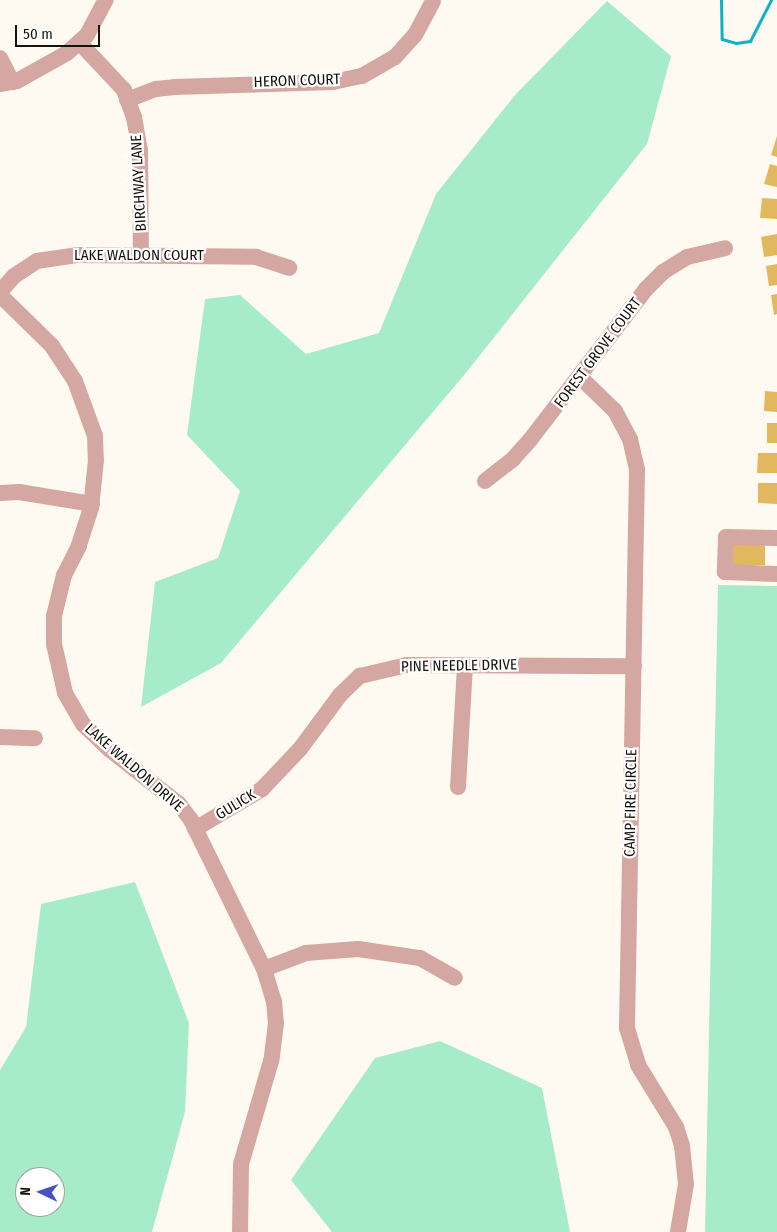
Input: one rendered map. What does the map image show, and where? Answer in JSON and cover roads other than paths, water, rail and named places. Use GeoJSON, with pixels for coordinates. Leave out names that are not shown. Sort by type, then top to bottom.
{"type":"FeatureCollection","features":[{"type":"Feature","properties":{"kind":"street"},"geometry":{"type":"LineString","coordinates":[[0,58],[6,83],[49,66],[87,34],[106,0]]}},
{"type":"Feature","properties":{"kind":"street","name":"HERON COURT"},"geometry":{"type":"LineString","coordinates":[[128,100],[156,89],[174,87],[333,82],[362,76],[395,57],[415,36],[433,1]]}},
{"type":"Feature","properties":{"kind":"street","name":"BIRCHWAY LANE"},"geometry":{"type":"LineString","coordinates":[[79,42],[110,73],[128,100],[140,150],[141,255]]}},
{"type":"Feature","properties":{"kind":"street","name":"FOREST GROVE COURT"},"geometry":{"type":"LineString","coordinates":[[484,481],[513,459],[581,378],[646,289],[663,272],[687,257],[708,250],[725,248]]}},
{"type":"Feature","properties":{"kind":"street","name":"LAKE WALDON COURT"},"geometry":{"type":"LineString","coordinates":[[0,294],[14,276],[38,261],[77,255],[256,257],[289,268]]}},
{"type":"Feature","properties":{"kind":"street","name":"LAKE WALDON DRIVE"},"geometry":{"type":"LineString","coordinates":[[0,294],[52,346],[79,390],[95,436],[96,460],[92,504],[79,546],[64,575],[54,616],[54,644],[65,693],[83,724],[109,749],[179,804],[195,829],[264,970],[274,1001],[275,1038],[241,1164],[240,1232]]}},
{"type":"Feature","properties":{"kind":"street","name":"CAMP FIRE CIRCLE"},"geometry":{"type":"LineString","coordinates":[[581,378],[615,411],[630,439],[637,470],[627,1028],[638,1065],[676,1126],[682,1146],[686,1184],[678,1232]]}},
{"type":"Feature","properties":{"kind":"street"},"geometry":{"type":"LineString","coordinates":[[0,493],[19,492],[92,504]]}},
{"type":"Feature","properties":{"kind":"street"},"geometry":{"type":"LineString","coordinates":[[777,538],[726,538],[725,572],[777,574]]}},
{"type":"Feature","properties":{"kind":"street","name":"PINE NEEDLE DRIVE"},"geometry":{"type":"LineString","coordinates":[[273,777],[300,749],[340,695],[360,676],[408,665],[634,666]]}},
{"type":"Feature","properties":{"kind":"street"},"geometry":{"type":"LineString","coordinates":[[458,787],[465,665]]}},
{"type":"Feature","properties":{"kind":"street"},"geometry":{"type":"LineString","coordinates":[[0,737],[36,738]]}},
{"type":"Feature","properties":{"kind":"street","name":"GULICK"},"geometry":{"type":"LineString","coordinates":[[195,829],[262,789],[273,777]]}},
{"type":"Feature","properties":{"kind":"street"},"geometry":{"type":"LineString","coordinates":[[264,970],[306,953],[358,949],[420,958],[455,978]]}},
{"type":"Feature","properties":{"kind":"waterway"},"geometry":{"type":"LineString","coordinates":[[721,0],[722,39],[736,43],[750,41],[771,0]]}}]}
